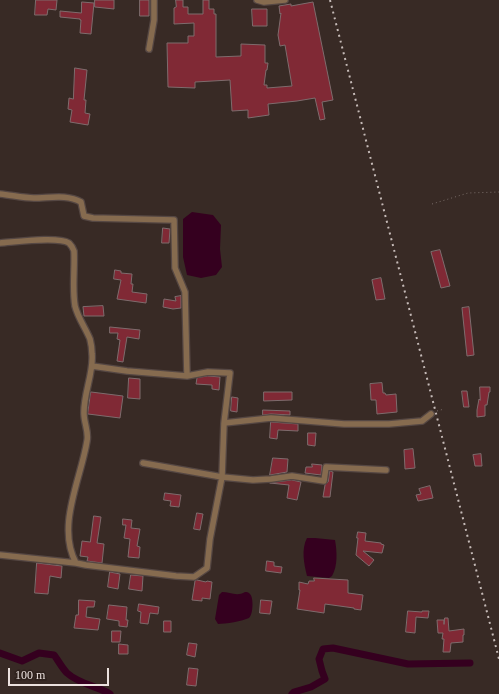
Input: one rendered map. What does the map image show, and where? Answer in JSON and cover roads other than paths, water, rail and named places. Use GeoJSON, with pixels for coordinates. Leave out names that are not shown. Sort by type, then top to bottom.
{"type":"FeatureCollection","features":[{"type":"Feature","properties":{"kind":"street"},"geometry":{"type":"LineString","coordinates":[[148,49],[154,20],[154,0]]}},
{"type":"Feature","properties":{"kind":"street"},"geometry":{"type":"LineString","coordinates":[[257,0],[264,2],[285,0]]}},
{"type":"Feature","properties":{"kind":"street"},"geometry":{"type":"LineString","coordinates":[[0,194],[33,198],[74,198],[81,202],[84,216],[93,218],[174,220],[175,268],[185,292],[187,376]]}},
{"type":"Feature","properties":{"kind":"street"},"geometry":{"type":"LineString","coordinates":[[0,243],[63,240],[70,244],[74,251],[75,305],[78,316],[90,340],[93,356],[84,410],[88,439],[78,481],[73,494],[69,522],[69,539],[72,555],[76,563]]}},
{"type":"Feature","properties":{"kind":"street"},"geometry":{"type":"LineString","coordinates":[[0,555],[176,576],[194,577],[207,568],[210,539],[222,477],[224,423],[230,373],[208,372],[187,376],[127,371],[92,366]]}},
{"type":"Feature","properties":{"kind":"street"},"geometry":{"type":"LineString","coordinates":[[224,423],[271,418],[344,424],[389,424],[422,421],[431,414]]}},
{"type":"Feature","properties":{"kind":"street"},"geometry":{"type":"LineString","coordinates":[[143,462],[222,477],[253,480],[292,476],[324,481],[326,467],[386,470]]}},
{"type":"Feature","properties":{"kind":"waterway"},"geometry":{"type":"LineString","coordinates":[[292,694],[311,687],[325,679],[319,659],[323,649],[333,648],[408,664],[470,663]]}},
{"type":"Feature","properties":{"kind":"waterway"},"geometry":{"type":"LineString","coordinates":[[0,653],[22,661],[39,653],[54,655],[65,671],[72,677],[110,694]]}},
{"type":"Feature","properties":{"kind":"railway"},"geometry":{"type":"LineString","coordinates":[[330,0],[499,659]]}}]}
